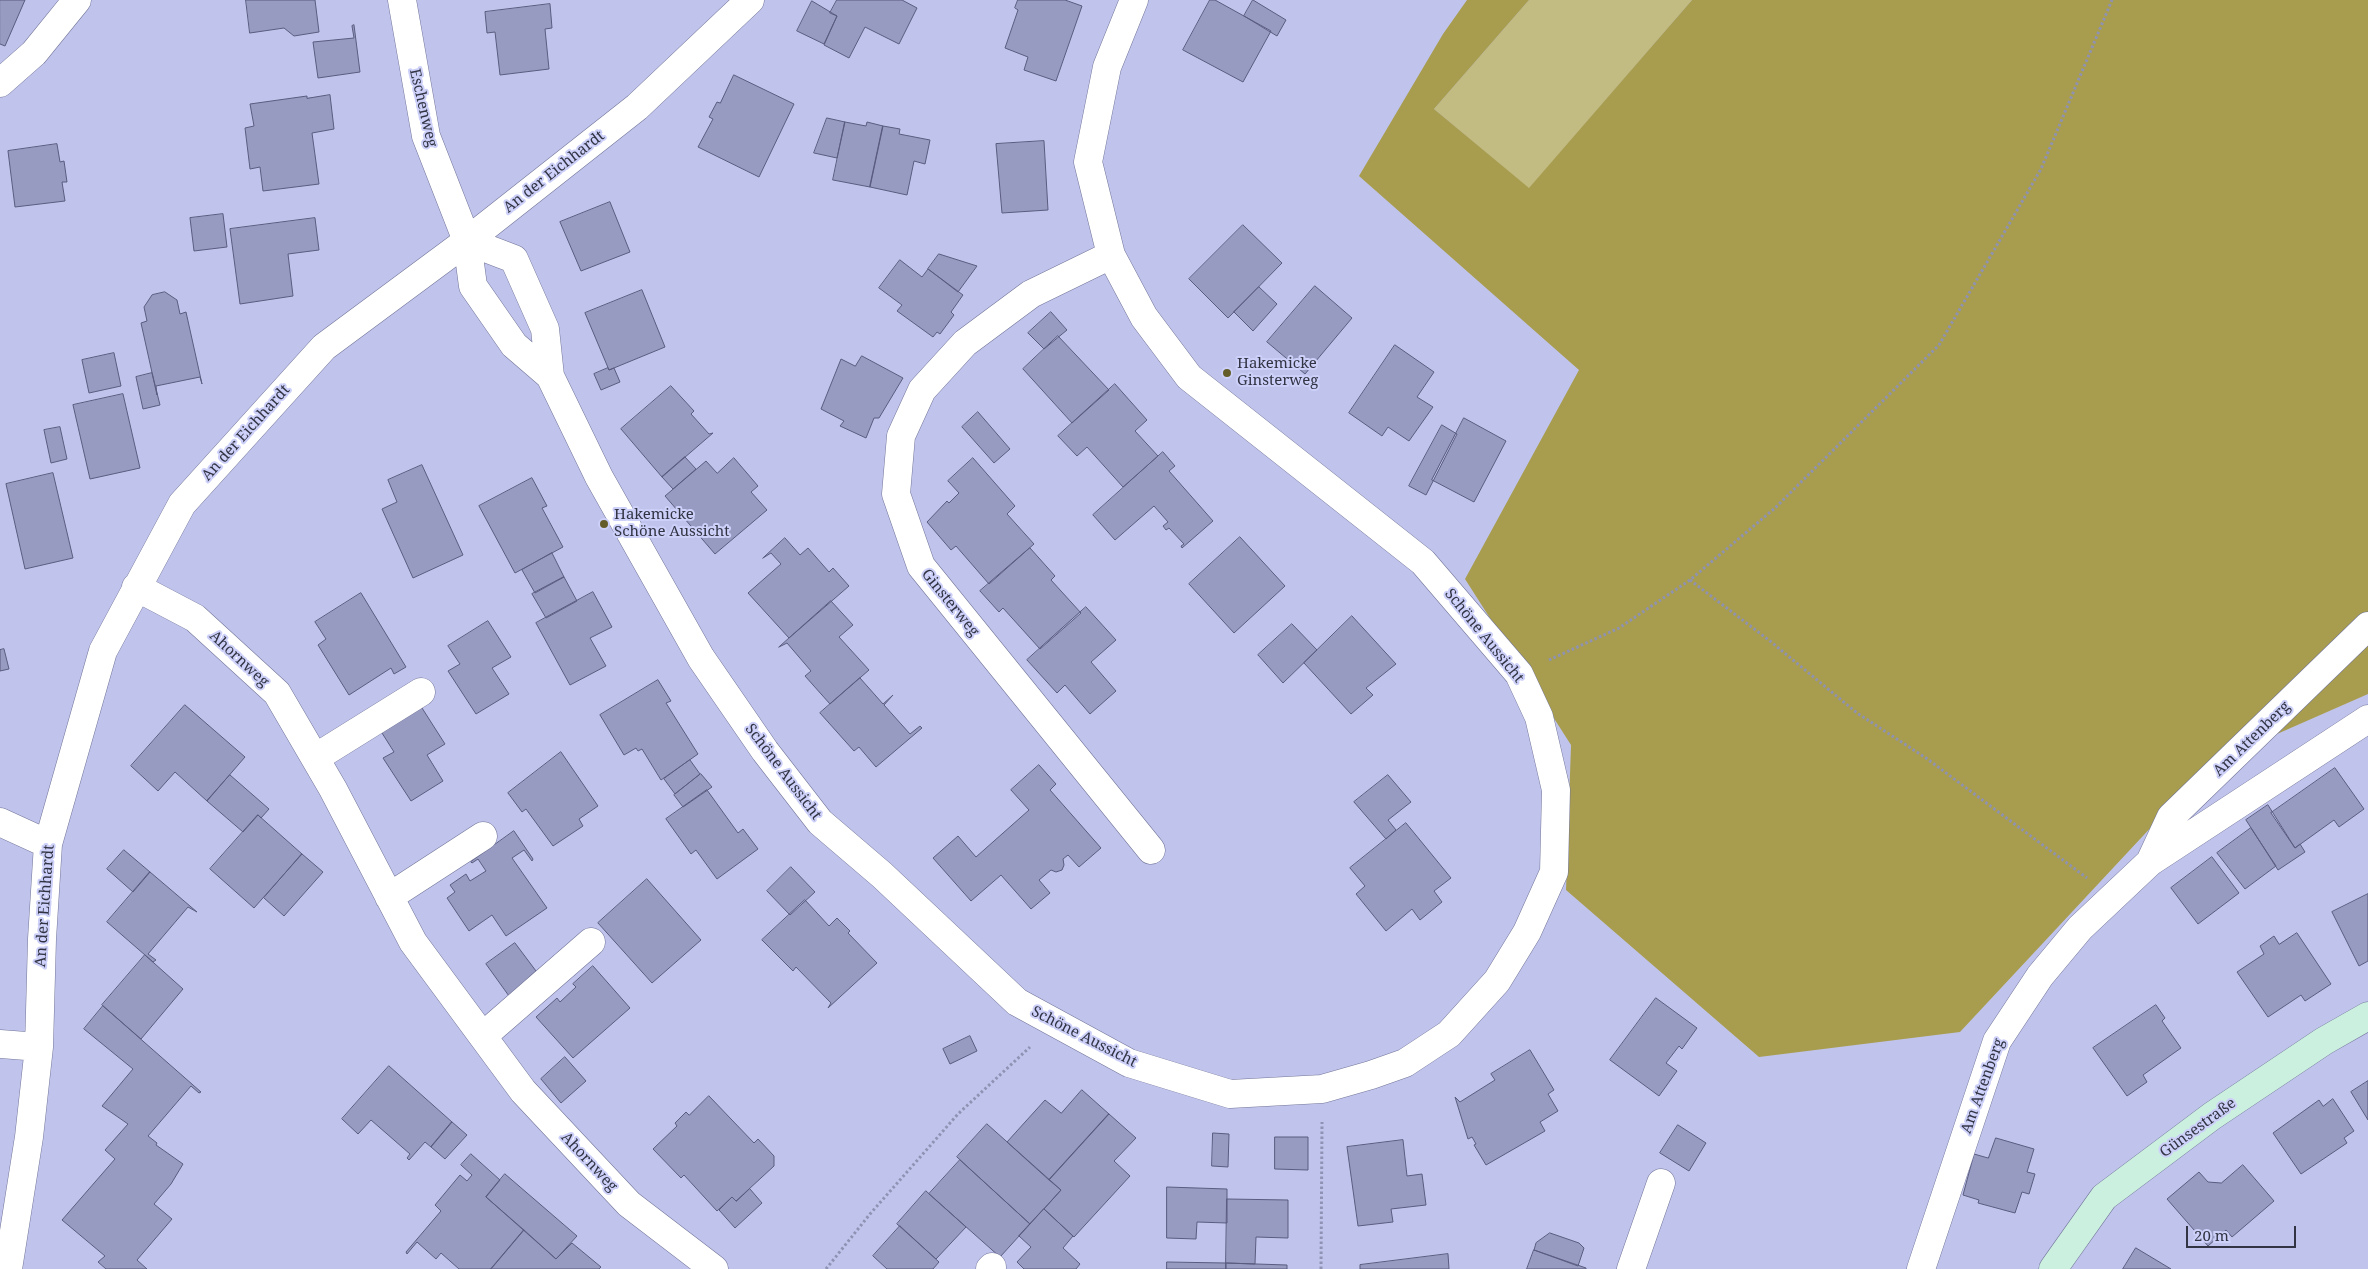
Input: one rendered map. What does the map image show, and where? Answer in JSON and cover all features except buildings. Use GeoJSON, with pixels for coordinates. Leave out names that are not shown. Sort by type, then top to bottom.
{"type":"FeatureCollection","features":[{"type":"Feature","properties":{"kind":"street"},"geometry":{"type":"LineString","coordinates":[[0,83],[34,53],[77,0]]}},
{"type":"Feature","properties":{"kind":"street","name":"Eschenweg"},"geometry":{"type":"LineString","coordinates":[[402,0],[426,136],[467,241]]}},
{"type":"Feature","properties":{"kind":"street","name":"An der Eichhardt"},"geometry":{"type":"LineString","coordinates":[[8,1269],[29,1137],[39,1048],[42,939],[48,844],[104,651],[136,587],[182,504],[324,346],[467,241],[637,107],[750,0]]}},
{"type":"Feature","properties":{"kind":"street","name":"Schöne Aussicht"},"geometry":{"type":"LineString","coordinates":[[550,376],[514,345],[473,286],[467,241],[514,259],[545,329],[550,376],[599,477],[701,658],[765,751],[820,822],[882,875],[1017,1002],[1129,1063],[1230,1094],[1322,1089],[1371,1075],[1405,1062],[1449,1034],[1498,981],[1527,932],[1554,872],[1556,790],[1539,716],[1519,674],[1423,562],[1188,377],[1144,317],[1111,255],[1088,162],[1107,67],[1134,0]]}},
{"type":"Feature","properties":{"kind":"street","name":"Ginsterweg"},"geometry":{"type":"LineString","coordinates":[[1111,255],[1031,294],[965,343],[922,390],[901,436],[896,494],[920,566],[1151,850]]}},
{"type":"Feature","properties":{"kind":"street","name":"Ahornweg"},"geometry":{"type":"LineString","coordinates":[[136,587],[195,618],[277,693],[315,758],[413,942],[523,1091],[629,1204],[714,1269]]}},
{"type":"Feature","properties":{"kind":"street","name":"Am Attenberg"},"geometry":{"type":"LineString","coordinates":[[2150,862],[2171,818],[2368,626]]}},
{"type":"Feature","properties":{"kind":"street"},"geometry":{"type":"LineString","coordinates":[[315,758],[421,692]]}},
{"type":"Feature","properties":{"kind":"street","name":"Am Attenberg"},"geometry":{"type":"LineString","coordinates":[[1921,1269],[1997,1041],[2040,976],[2080,928],[2113,899],[2150,862],[2368,719]]}},
{"type":"Feature","properties":{"kind":"street"},"geometry":{"type":"LineString","coordinates":[[0,822],[48,844]]}},
{"type":"Feature","properties":{"kind":"street"},"geometry":{"type":"LineString","coordinates":[[389,897],[483,836]]}},
{"type":"Feature","properties":{"kind":"street"},"geometry":{"type":"LineString","coordinates":[[483,1036],[591,942]]}},
{"type":"Feature","properties":{"kind":"street","name":"Günsestraße"},"geometry":{"type":"LineString","coordinates":[[2053,1269],[2104,1197],[2212,1116],[2324,1041],[2368,1016]]}},
{"type":"Feature","properties":{"kind":"street"},"geometry":{"type":"LineString","coordinates":[[0,1044],[39,1048]]}},
{"type":"Feature","properties":{"kind":"street"},"geometry":{"type":"LineString","coordinates":[[1631,1269],[1661,1183]]}},
{"type":"Feature","properties":{"kind":"path"},"geometry":{"type":"LineString","coordinates":[[1519,674],[1619,628],[1690,580],[1775,508],[1939,345],[2041,170],[2112,0]]}},
{"type":"Feature","properties":{"kind":"path"},"geometry":{"type":"LineString","coordinates":[[1690,580],[1770,641],[1857,713],[1926,758],[2113,899]]}},
{"type":"Feature","properties":{"kind":"path"},"geometry":{"type":"LineString","coordinates":[[826,1269],[870,1214],[958,1114],[1055,1023]]}},
{"type":"Feature","properties":{"kind":"path"},"geometry":{"type":"LineString","coordinates":[[1322,1089],[1322,1269]]}},
{"type":"Feature","properties":{"kind":"shaded area"},"geometry":{"type":"Polygon","coordinates":[[[1467,0],[1529,0],[1434,109],[1529,188],[1692,0],[2368,0],[2368,694],[2211,763],[1960,1032],[1759,1057],[1566,890],[1571,745],[1465,579],[1579,370],[1359,176],[1443,34],[1467,0]]]}},
{"type":"Feature","properties":{"kind":"shaded area"},"geometry":{"type":"Polygon","coordinates":[[[1529,0],[1692,0],[1529,189],[1434,109],[1529,0]]]}},
{"type":"Feature","properties":{"kind":"place","name":"Hakemicke Ginsterweg"},"geometry":{"type":"Point","coordinates":[1227,373]}},
{"type":"Feature","properties":{"kind":"place","name":"Hakemicke Schöne Aussicht"},"geometry":{"type":"Point","coordinates":[604,524]}}]}
